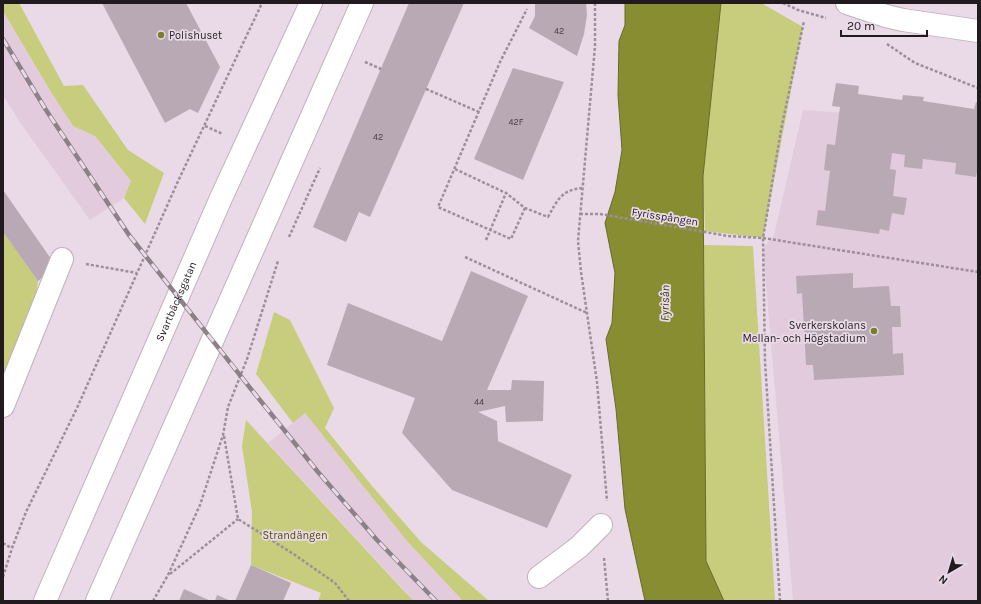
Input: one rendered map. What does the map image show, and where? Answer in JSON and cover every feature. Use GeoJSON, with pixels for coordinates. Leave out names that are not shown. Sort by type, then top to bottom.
{"type":"FeatureCollection","features":[{"type":"Feature","properties":{"kind":"street","name":"Svartbäcksgatan"},"geometry":{"type":"LineString","coordinates":[[45,601],[221,198],[311,3]]}},
{"type":"Feature","properties":{"kind":"street"},"geometry":{"type":"LineString","coordinates":[[97,601],[362,3]]}},
{"type":"Feature","properties":{"kind":"street"},"geometry":{"type":"LineString","coordinates":[[847,3],[903,20],[978,31]]}},
{"type":"Feature","properties":{"kind":"street"},"geometry":{"type":"LineString","coordinates":[[3,406],[62,259]]}},
{"type":"Feature","properties":{"kind":"street"},"geometry":{"type":"LineString","coordinates":[[539,577],[579,546],[601,525]]}},
{"type":"Feature","properties":{"kind":"path"},"geometry":{"type":"LineString","coordinates":[[3,577],[26,512],[77,408],[179,179],[262,3]]}},
{"type":"Feature","properties":{"kind":"path"},"geometry":{"type":"LineString","coordinates":[[595,3],[595,46],[578,241],[597,382],[607,499],[601,525],[608,601]]}},
{"type":"Feature","properties":{"kind":"path"},"geometry":{"type":"LineString","coordinates":[[783,3],[798,10],[826,19]]}},
{"type":"Feature","properties":{"kind":"path"},"geometry":{"type":"LineString","coordinates":[[525,208],[511,239],[438,207],[500,62],[527,9]]}},
{"type":"Feature","properties":{"kind":"path"},"geometry":{"type":"LineString","coordinates":[[780,601],[765,361],[763,238],[781,130],[804,21]]}},
{"type":"Feature","properties":{"kind":"path"},"geometry":{"type":"LineString","coordinates":[[886,44],[915,63],[978,88]]}},
{"type":"Feature","properties":{"kind":"path"},"geometry":{"type":"LineString","coordinates":[[362,67],[367,57]]}},
{"type":"Feature","properties":{"kind":"path"},"geometry":{"type":"LineString","coordinates":[[365,62],[381,69]]}},
{"type":"Feature","properties":{"kind":"path"},"geometry":{"type":"LineString","coordinates":[[426,89],[479,112]]}},
{"type":"Feature","properties":{"kind":"path"},"geometry":{"type":"LineString","coordinates":[[288,240],[322,162]]}},
{"type":"Feature","properties":{"kind":"path"},"geometry":{"type":"LineString","coordinates":[[455,169],[506,193],[525,208],[548,217],[558,198],[573,189],[582,188]]}},
{"type":"Feature","properties":{"kind":"path"},"geometry":{"type":"LineString","coordinates":[[486,240],[506,193]]}},
{"type":"Feature","properties":{"kind":"path","name":"Fyrisspången"},"geometry":{"type":"LineString","coordinates":[[580,214],[600,214],[728,236],[763,238],[978,272]]}},
{"type":"Feature","properties":{"kind":"path"},"geometry":{"type":"LineString","coordinates":[[465,257],[587,313]]}},
{"type":"Feature","properties":{"kind":"path"},"geometry":{"type":"LineString","coordinates":[[62,259],[137,273]]}},
{"type":"Feature","properties":{"kind":"path"},"geometry":{"type":"LineString","coordinates":[[153,601],[168,575],[200,505],[223,435],[228,408],[247,359],[279,259]]}},
{"type":"Feature","properties":{"kind":"path"},"geometry":{"type":"LineString","coordinates":[[223,435],[238,519],[295,555],[335,583],[349,601]]}},
{"type":"Feature","properties":{"kind":"path"},"geometry":{"type":"LineString","coordinates":[[168,575],[238,519]]}},
{"type":"Feature","properties":{"kind":"path"},"geometry":{"type":"LineString","coordinates":[[3,544],[12,548]]}},
{"type":"Feature","properties":{"kind":"shaded area"},"geometry":{"type":"Polygon","coordinates":[[[3,11],[73,126],[95,136],[131,181],[124,198],[90,220],[19,121],[3,95],[3,11]]]}},
{"type":"Feature","properties":{"kind":"shaded area","name":"Sverkerskolans Mellan- och Högstadium"},"geometry":{"type":"Polygon","coordinates":[[[803,110],[978,122],[978,601],[793,601],[763,249],[774,235],[803,110]]]}},
{"type":"Feature","properties":{"kind":"shaded area"},"geometry":{"type":"Polygon","coordinates":[[[305,413],[407,541],[463,601],[414,601],[268,443],[305,413]]]}},
{"type":"Feature","properties":{"kind":"green space"},"geometry":{"type":"Polygon","coordinates":[[[3,3],[19,3],[64,86],[83,85],[128,150],[164,173],[145,224],[124,198],[131,181],[95,136],[73,126],[3,11],[3,3]]]}},
{"type":"Feature","properties":{"kind":"green space"},"geometry":{"type":"Polygon","coordinates":[[[721,3],[761,3],[803,27],[763,238],[705,231],[703,176],[721,3]]]}},
{"type":"Feature","properties":{"kind":"green space"},"geometry":{"type":"Polygon","coordinates":[[[3,232],[38,281],[35,302],[3,383],[3,232]]]}},
{"type":"Feature","properties":{"kind":"green space"},"geometry":{"type":"Polygon","coordinates":[[[704,245],[753,246],[775,601],[724,601],[706,561],[704,245]]]}},
{"type":"Feature","properties":{"kind":"green space"},"geometry":{"type":"Polygon","coordinates":[[[274,312],[290,320],[334,408],[325,428],[372,486],[421,542],[489,601],[463,601],[407,541],[305,413],[293,423],[256,374],[274,312]]]}},
{"type":"Feature","properties":{"kind":"green space","name":"Strandängen"},"geometry":{"type":"Polygon","coordinates":[[[246,420],[414,601],[318,601],[321,593],[251,565],[252,512],[242,446],[246,420]]]}},
{"type":"Feature","properties":{"kind":"water","name":"Fyrisån"},"geometry":{"type":"Polygon","coordinates":[[[625,3],[721,3],[703,176],[706,561],[724,601],[645,601],[625,509],[616,409],[606,339],[612,323],[615,273],[605,223],[615,192],[622,150],[618,95],[619,41],[625,25],[625,3]]]}},
{"type":"Feature","properties":{"kind":"building","name":"Polishuset"},"geometry":{"type":"Polygon","coordinates":[[[102,3],[186,3],[220,67],[198,113],[190,109],[165,123],[102,3]]]}},
{"type":"Feature","properties":{"kind":"building"},"geometry":{"type":"Polygon","coordinates":[[[409,3],[464,3],[370,217],[359,212],[346,242],[313,227],[409,3]]]}},
{"type":"Feature","properties":{"kind":"building"},"geometry":{"type":"Polygon","coordinates":[[[535,3],[586,3],[587,15],[584,34],[577,56],[529,28],[535,16],[535,3]]]}},
{"type":"Feature","properties":{"kind":"building"},"geometry":{"type":"Polygon","coordinates":[[[513,68],[564,82],[523,180],[474,159],[513,68]]]}},
{"type":"Feature","properties":{"kind":"building"},"geometry":{"type":"Polygon","coordinates":[[[836,83],[859,86],[858,94],[902,100],[903,95],[924,97],[923,101],[974,109],[976,102],[978,103],[978,167],[976,177],[955,174],[956,163],[923,159],[922,169],[904,167],[905,155],[892,153],[890,169],[896,170],[893,196],[907,198],[904,215],[892,213],[889,231],[880,229],[879,234],[816,225],[818,210],[825,211],[830,171],[824,170],[827,144],[835,145],[840,107],[832,106],[836,83]]]}},
{"type":"Feature","properties":{"kind":"building"},"geometry":{"type":"Polygon","coordinates":[[[3,190],[56,266],[38,281],[3,232],[3,190]]]}},
{"type":"Feature","properties":{"kind":"building"},"geometry":{"type":"Polygon","coordinates":[[[471,271],[528,296],[487,390],[511,390],[512,380],[544,381],[543,421],[506,422],[505,406],[478,412],[497,421],[498,441],[572,475],[547,528],[452,490],[402,433],[415,398],[327,365],[348,303],[442,341],[471,271]]]}},
{"type":"Feature","properties":{"kind":"building"},"geometry":{"type":"Polygon","coordinates":[[[853,273],[853,288],[889,286],[891,306],[900,306],[901,327],[892,327],[893,354],[903,353],[904,375],[814,380],[813,365],[806,365],[802,293],[797,294],[796,276],[853,273]]]}},
{"type":"Feature","properties":{"kind":"building"},"geometry":{"type":"Polygon","coordinates":[[[251,565],[291,583],[283,601],[235,601],[251,565]]]}},
{"type":"Feature","properties":{"kind":"building"},"geometry":{"type":"Polygon","coordinates":[[[184,589],[211,601],[179,601],[184,589]]]}},
{"type":"Feature","properties":{"kind":"building"},"geometry":{"type":"Polygon","coordinates":[[[217,595],[231,601],[215,601],[217,595]]]}},
{"type":"Feature","properties":{"kind":"railway"},"geometry":{"type":"LineString","coordinates":[[3,39],[46,110],[129,235],[318,472],[377,540],[436,601]]}},
{"type":"Feature","properties":{"kind":"place","name":"Polishuset"},"geometry":{"type":"Point","coordinates":[161,35]}},
{"type":"Feature","properties":{"kind":"place","name":"Sverkerskolans Mellan- och Högstadium"},"geometry":{"type":"Point","coordinates":[874,331]}}]}
